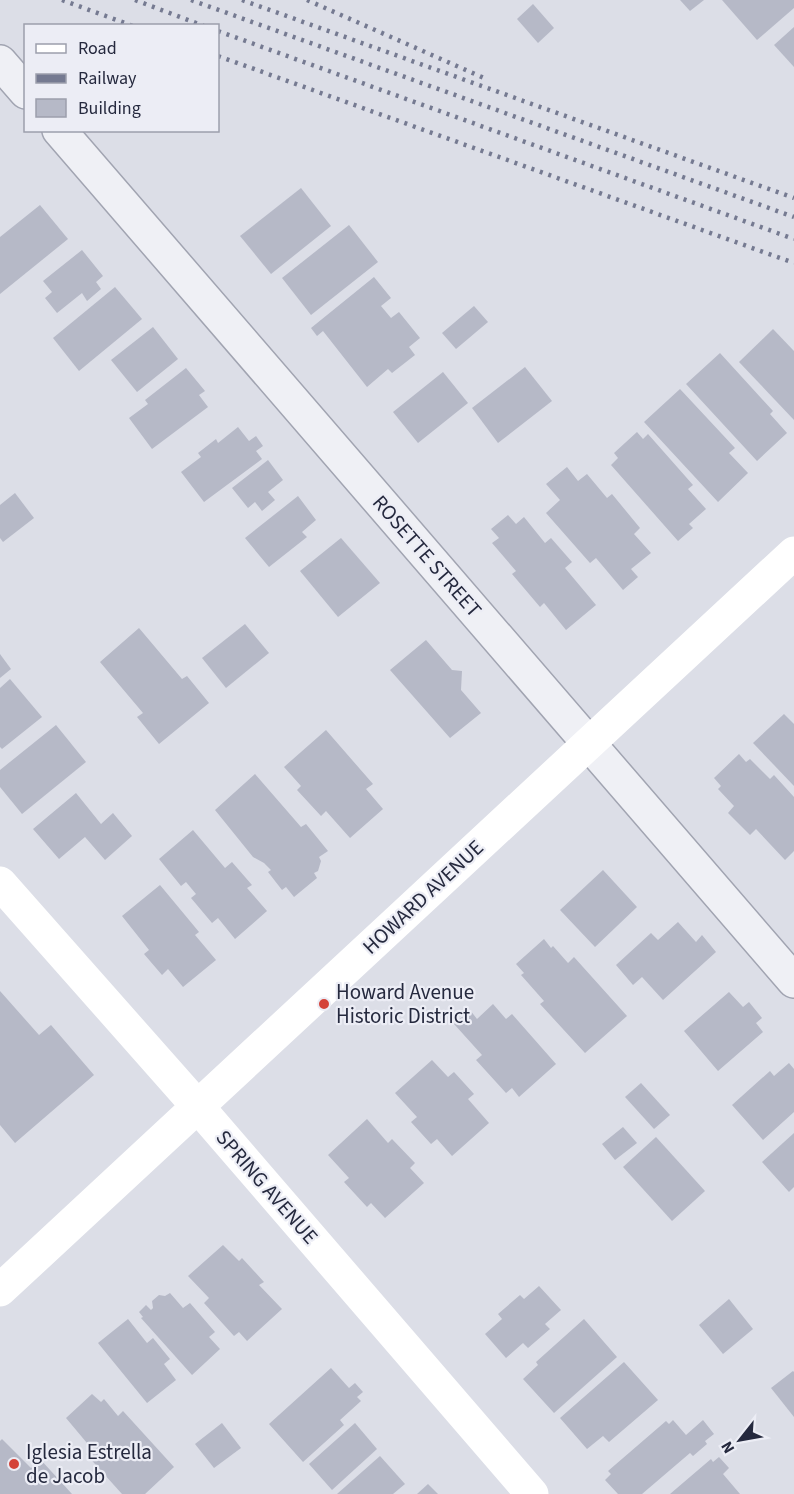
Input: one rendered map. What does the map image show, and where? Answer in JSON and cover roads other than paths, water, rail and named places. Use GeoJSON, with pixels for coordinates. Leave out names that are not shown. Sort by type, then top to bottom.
{"type":"FeatureCollection","features":[{"type":"Feature","properties":{"kind":"main road","name":"HOWARD AVENUE"},"geometry":{"type":"LineString","coordinates":[[0,1290],[199,1108],[588,742],[794,553]]}},
{"type":"Feature","properties":{"kind":"main road","name":"SPRING AVENUE"},"geometry":{"type":"LineString","coordinates":[[0,883],[199,1108],[532,1494]]}},
{"type":"Feature","properties":{"kind":"street"},"geometry":{"type":"LineString","coordinates":[[0,62],[24,90]]}},
{"type":"Feature","properties":{"kind":"street","name":"ROSETTE STREET"},"geometry":{"type":"LineString","coordinates":[[61,132],[794,981]]}},
{"type":"Feature","properties":{"kind":"railway"},"geometry":{"type":"LineString","coordinates":[[62,0],[128,24]]}},
{"type":"Feature","properties":{"kind":"railway"},"geometry":{"type":"LineString","coordinates":[[135,0],[199,24]]}},
{"type":"Feature","properties":{"kind":"railway"},"geometry":{"type":"LineString","coordinates":[[191,0],[794,217]]}},
{"type":"Feature","properties":{"kind":"railway"},"geometry":{"type":"LineString","coordinates":[[242,0],[794,198]]}},
{"type":"Feature","properties":{"kind":"railway"},"geometry":{"type":"LineString","coordinates":[[307,0],[484,78]]}},
{"type":"Feature","properties":{"kind":"railway"},"geometry":{"type":"LineString","coordinates":[[219,31],[794,239]]}},
{"type":"Feature","properties":{"kind":"railway"},"geometry":{"type":"LineString","coordinates":[[219,56],[794,263]]}},
{"type":"Feature","properties":{"kind":"place","name":"Howard Avenue Historic District"},"geometry":{"type":"Point","coordinates":[324,1004]}},
{"type":"Feature","properties":{"kind":"place","name":"Iglesia Estrella de Jacob"},"geometry":{"type":"Point","coordinates":[14,1464]}}]}
